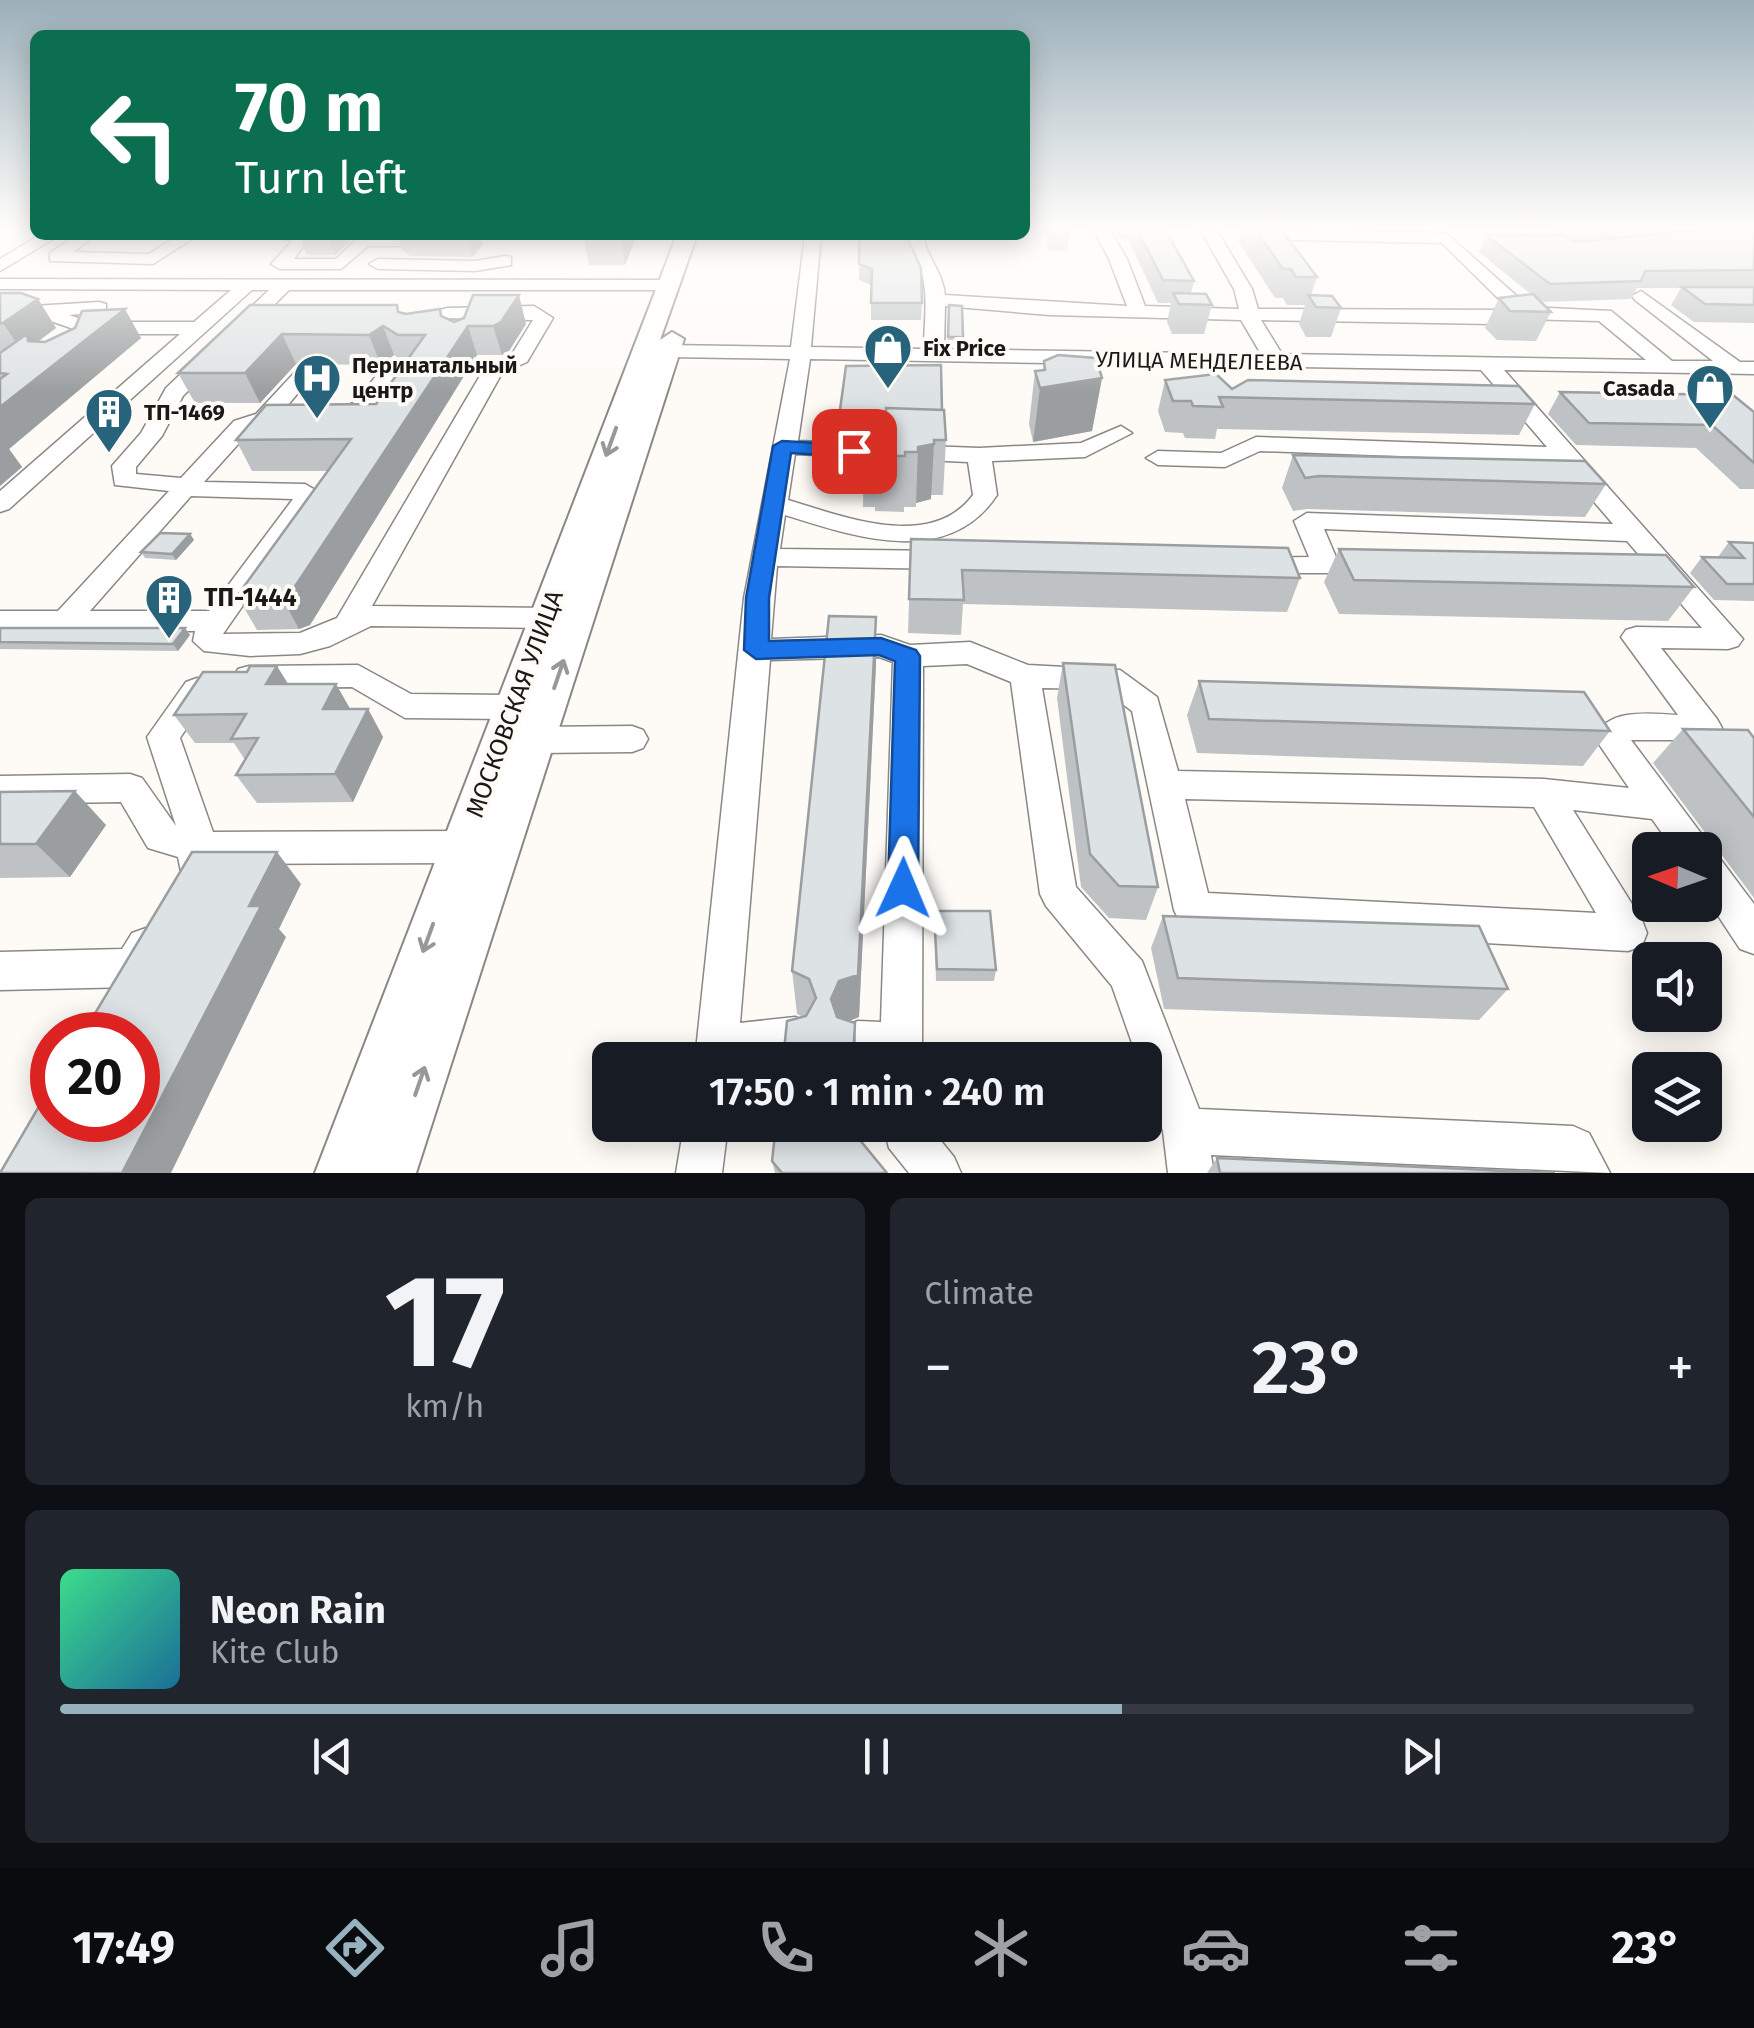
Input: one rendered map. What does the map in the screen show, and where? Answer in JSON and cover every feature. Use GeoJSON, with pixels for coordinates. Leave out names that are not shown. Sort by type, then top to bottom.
{"type":"FeatureCollection","features":[{"type":"Feature","properties":{"kind":"main road","name":"МОСКОВСКАЯ УЛИЦА"},"geometry":{"type":"LineString","coordinates":[[389,1173],[536,740],[679,285]]}},
{"type":"Feature","properties":{"kind":"main road","name":"МОСКОВСКАЯ УЛИЦА"},"geometry":{"type":"LineString","coordinates":[[342,1173],[547,618],[656,351]]}},
{"type":"Feature","properties":{"kind":"street"},"geometry":{"type":"LineString","coordinates":[[0,284],[252,285]]}},
{"type":"Feature","properties":{"kind":"street"},"geometry":{"type":"LineString","coordinates":[[57,344],[84,326],[130,284]]}},
{"type":"Feature","properties":{"kind":"street"},"geometry":{"type":"LineString","coordinates":[[0,504],[198,328],[255,284]]}},
{"type":"Feature","properties":{"kind":"street"},"geometry":{"type":"LineString","coordinates":[[275,284],[246,322],[174,393],[151,436],[124,466],[124,480],[170,483],[184,490],[305,492],[305,498],[208,633],[208,641],[312,641],[350,620],[371,616],[547,618]]}},
{"type":"Feature","properties":{"kind":"street"},"geometry":{"type":"LineString","coordinates":[[445,284],[679,285]]}},
{"type":"Feature","properties":{"kind":"street"},"geometry":{"type":"LineString","coordinates":[[718,1042],[758,598],[800,353],[808,284]]}},
{"type":"Feature","properties":{"kind":"street"},"geometry":{"type":"LineString","coordinates":[[934,284],[934,356]]}},
{"type":"Feature","properties":{"kind":"street"},"geometry":{"type":"LineString","coordinates":[[1127,284],[1138,312]]}},
{"type":"Feature","properties":{"kind":"street"},"geometry":{"type":"LineString","coordinates":[[1241,284],[1249,301],[1248,315],[1276,362]]}},
{"type":"Feature","properties":{"kind":"street"},"geometry":{"type":"LineString","coordinates":[[1494,284],[1524,313]]}},
{"type":"Feature","properties":{"kind":"street"},"geometry":{"type":"LineString","coordinates":[[439,323],[466,285]]}},
{"type":"Feature","properties":{"kind":"street"},"geometry":{"type":"LineString","coordinates":[[1679,296],[1641,296],[1744,368]]}},
{"type":"Feature","properties":{"kind":"street"},"geometry":{"type":"LineString","coordinates":[[937,300],[1248,315],[1494,318],[1524,313],[1604,314],[1667,367]]}},
{"type":"Feature","properties":{"kind":"street"},"geometry":{"type":"LineString","coordinates":[[0,314],[100,308]]}},
{"type":"Feature","properties":{"kind":"street"},"geometry":{"type":"LineString","coordinates":[[350,620],[494,369],[520,358],[542,318],[534,312],[439,323]]}},
{"type":"Feature","properties":{"kind":"street"},"geometry":{"type":"LineString","coordinates":[[46,314],[84,326],[198,328]]}},
{"type":"Feature","properties":{"kind":"street"},"geometry":{"type":"LineString","coordinates":[[246,322],[282,322]]}},
{"type":"Feature","properties":{"kind":"street"},"geometry":{"type":"LineString","coordinates":[[439,323],[466,334]]}},
{"type":"Feature","properties":{"kind":"street"},"geometry":{"type":"LineString","coordinates":[[84,326],[84,350]]}},
{"type":"Feature","properties":{"kind":"street","name":"УЛИЦА МЕНДЕЛЕЕВА"},"geometry":{"type":"LineString","coordinates":[[656,351],[1744,368]]}},
{"type":"Feature","properties":{"kind":"street"},"geometry":{"type":"LineString","coordinates":[[1202,361],[1212,384]]}},
{"type":"Feature","properties":{"kind":"street"},"geometry":{"type":"LineString","coordinates":[[66,621],[242,426],[264,418],[352,416],[364,408],[395,365]]}},
{"type":"Feature","properties":{"kind":"street"},"geometry":{"type":"LineString","coordinates":[[1488,365],[1728,639],[1636,637],[1706,728],[1630,726],[1610,737],[1682,832]]}},
{"type":"Feature","properties":{"kind":"street"},"geometry":{"type":"LineString","coordinates":[[264,418],[303,375]]}},
{"type":"Feature","properties":{"kind":"street"},"geometry":{"type":"LineString","coordinates":[[1233,456],[1234,430]]}},
{"type":"Feature","properties":{"kind":"street"},"geometry":{"type":"LineString","coordinates":[[782,446],[979,455],[1086,450],[1121,433]]}},
{"type":"Feature","properties":{"kind":"street"},"geometry":{"type":"LineString","coordinates":[[1158,458],[1225,460],[1256,444],[1568,455]]}},
{"type":"Feature","properties":{"kind":"street"},"geometry":{"type":"LineString","coordinates":[[764,557],[867,546],[967,518],[985,495],[979,455]]}},
{"type":"Feature","properties":{"kind":"street"},"geometry":{"type":"LineString","coordinates":[[776,504],[867,546],[980,561]]}},
{"type":"Feature","properties":{"kind":"street"},"geometry":{"type":"LineString","coordinates":[[1326,565],[1307,521],[1634,533]]}},
{"type":"Feature","properties":{"kind":"street"},"geometry":{"type":"LineString","coordinates":[[1230,564],[1384,567]]}},
{"type":"Feature","properties":{"kind":"street"},"geometry":{"type":"LineString","coordinates":[[1634,574],[1673,576]]}},
{"type":"Feature","properties":{"kind":"street"},"geometry":{"type":"LineString","coordinates":[[0,621],[216,621]]}},
{"type":"Feature","properties":{"kind":"street"},"geometry":{"type":"LineString","coordinates":[[756,650],[881,646],[908,656],[970,653],[1025,676],[1109,678],[1146,705],[1193,910],[1628,933],[1544,794]]}},
{"type":"Feature","properties":{"kind":"street"},"geometry":{"type":"LineString","coordinates":[[900,1042],[908,656]]}},
{"type":"Feature","properties":{"kind":"street"},"geometry":{"type":"LineString","coordinates":[[0,971],[124,985],[201,848],[163,737],[206,678],[358,676],[405,706],[514,707]]}},
{"type":"Feature","properties":{"kind":"street"},"geometry":{"type":"LineString","coordinates":[[1025,676],[1059,894],[1128,975],[1188,1152],[1573,1149],[1587,1173]]}},
{"type":"Feature","properties":{"kind":"street"},"geometry":{"type":"LineString","coordinates":[[536,740],[632,739]]}},
{"type":"Feature","properties":{"kind":"street"},"geometry":{"type":"LineString","coordinates":[[1165,786],[1544,794],[1664,806]]}},
{"type":"Feature","properties":{"kind":"street"},"geometry":{"type":"LineString","coordinates":[[0,790],[130,788],[161,838],[201,848],[462,847]]}},
{"type":"Feature","properties":{"kind":"street"},"geometry":{"type":"LineString","coordinates":[[1722,890],[1754,936]]}},
{"type":"Feature","properties":{"kind":"street"},"geometry":{"type":"LineString","coordinates":[[774,1042],[795,1038]]}},
{"type":"Feature","properties":{"kind":"street"},"geometry":{"type":"LineString","coordinates":[[699,1173],[704,1142]]}},
{"type":"Feature","properties":{"kind":"street"},"geometry":{"type":"LineString","coordinates":[[913,1142],[938,1173]]}},
{"type":"Feature","properties":{"kind":"building"},"geometry":{"type":"Polygon","coordinates":[[[872,284],[921,284],[922,303],[871,303],[872,284]]]}},
{"type":"Feature","properties":{"kind":"building"},"geometry":{"type":"Polygon","coordinates":[[[1682,287],[1754,287],[1754,305],[1705,304],[1682,287]]]}},
{"type":"Feature","properties":{"kind":"building"},"geometry":{"type":"Polygon","coordinates":[[[0,293],[21,293],[38,299],[0,323],[0,293]]]}},
{"type":"Feature","properties":{"kind":"building"},"geometry":{"type":"Polygon","coordinates":[[[1173,293],[1206,294],[1212,305],[1179,304],[1173,293]]]}},
{"type":"Feature","properties":{"kind":"building"},"geometry":{"type":"Polygon","coordinates":[[[1533,294],[1551,312],[1510,311],[1499,298],[1533,294]]]}},
{"type":"Feature","properties":{"kind":"building"},"geometry":{"type":"Polygon","coordinates":[[[473,295],[519,295],[501,322],[493,326],[468,326],[292,591],[281,596],[237,596],[351,439],[236,440],[266,405],[376,404],[425,335],[398,335],[383,326],[369,335],[282,334],[245,373],[178,373],[250,305],[397,305],[398,312],[406,314],[440,309],[441,316],[454,322],[464,318],[473,295]]]}},
{"type":"Feature","properties":{"kind":"building"},"geometry":{"type":"Polygon","coordinates":[[[1308,295],[1332,296],[1341,308],[1316,307],[1308,295]]]}},
{"type":"Feature","properties":{"kind":"building"},"geometry":{"type":"Polygon","coordinates":[[[949,305],[962,306],[963,337],[948,337],[949,305]]]}},
{"type":"Feature","properties":{"kind":"building"},"geometry":{"type":"Polygon","coordinates":[[[125,309],[0,407],[0,379],[7,374],[0,373],[0,353],[27,334],[28,341],[45,342],[75,328],[82,311],[125,309]]]}},
{"type":"Feature","properties":{"kind":"building"},"geometry":{"type":"Polygon","coordinates":[[[1058,355],[1096,358],[1102,378],[1040,388],[1035,371],[1045,370],[1044,361],[1058,355]]]}},
{"type":"Feature","properties":{"kind":"building"},"geometry":{"type":"Polygon","coordinates":[[[941,365],[942,410],[886,408],[886,418],[839,417],[846,366],[941,365]]]}},
{"type":"Feature","properties":{"kind":"building"},"geometry":{"type":"Polygon","coordinates":[[[1216,374],[1232,389],[1248,380],[1519,386],[1535,404],[1219,397],[1223,407],[1193,406],[1191,401],[1173,401],[1165,380],[1216,374]]]}},
{"type":"Feature","properties":{"kind":"building"},"geometry":{"type":"Polygon","coordinates":[[[1560,392],[1733,395],[1754,412],[1754,463],[1712,425],[1589,423],[1560,392]]]}},
{"type":"Feature","properties":{"kind":"building"},"geometry":{"type":"Polygon","coordinates":[[[886,408],[944,410],[946,440],[934,440],[934,444],[918,447],[918,452],[905,452],[905,456],[863,452],[864,431],[886,431],[886,408]]]}},
{"type":"Feature","properties":{"kind":"building"},"geometry":{"type":"Polygon","coordinates":[[[1293,455],[1585,461],[1606,484],[1305,478],[1293,455]]]}},
{"type":"Feature","properties":{"kind":"building"},"geometry":{"type":"Polygon","coordinates":[[[160,533],[190,534],[172,554],[141,552],[160,533]]]}},
{"type":"Feature","properties":{"kind":"building"},"geometry":{"type":"Polygon","coordinates":[[[911,539],[1288,548],[1300,578],[962,570],[964,600],[909,599],[911,539]]]}},
{"type":"Feature","properties":{"kind":"building"},"geometry":{"type":"Polygon","coordinates":[[[1729,542],[1754,543],[1754,584],[1727,584],[1702,557],[1744,558],[1729,542]]]}},
{"type":"Feature","properties":{"kind":"building"},"geometry":{"type":"Polygon","coordinates":[[[1339,549],[1666,555],[1694,587],[1354,580],[1339,549]]]}},
{"type":"Feature","properties":{"kind":"building"},"geometry":{"type":"Polygon","coordinates":[[[829,616],[876,617],[858,975],[839,981],[831,999],[837,1017],[855,1023],[854,1042],[785,1042],[787,1021],[806,1016],[816,998],[809,979],[792,971],[829,616]]]}},
{"type":"Feature","properties":{"kind":"building"},"geometry":{"type":"Polygon","coordinates":[[[0,628],[185,628],[173,644],[0,642],[0,628]]]}},
{"type":"Feature","properties":{"kind":"building"},"geometry":{"type":"Polygon","coordinates":[[[1063,663],[1115,665],[1158,887],[1119,886],[1090,854],[1063,663]]]}},
{"type":"Feature","properties":{"kind":"building"},"geometry":{"type":"Polygon","coordinates":[[[250,666],[277,666],[266,684],[336,684],[323,709],[368,709],[335,774],[236,775],[258,738],[231,739],[246,714],[174,715],[203,672],[247,672],[250,666]]]}},
{"type":"Feature","properties":{"kind":"building"},"geometry":{"type":"Polygon","coordinates":[[[1199,681],[1584,692],[1610,731],[1209,719],[1199,681]]]}},
{"type":"Feature","properties":{"kind":"building"},"geometry":{"type":"Polygon","coordinates":[[[1683,729],[1748,730],[1754,738],[1754,817],[1683,729]]]}},
{"type":"Feature","properties":{"kind":"building"},"geometry":{"type":"Polygon","coordinates":[[[75,791],[36,844],[0,844],[0,792],[75,791]]]}},
{"type":"Feature","properties":{"kind":"building"},"geometry":{"type":"Polygon","coordinates":[[[192,852],[277,852],[249,906],[261,906],[160,1100],[160,1012],[96,1012],[192,852]]]}},
{"type":"Feature","properties":{"kind":"building"},"geometry":{"type":"Polygon","coordinates":[[[934,911],[990,911],[996,970],[937,969],[934,911]]]}},
{"type":"Feature","properties":{"kind":"building"},"geometry":{"type":"Polygon","coordinates":[[[1163,916],[1479,926],[1508,989],[1178,978],[1163,916]]]}},
{"type":"Feature","properties":{"kind":"building"},"geometry":{"type":"Polygon","coordinates":[[[30,1122],[30,1142],[138,1142],[122,1173],[0,1173],[30,1122]]]}},
{"type":"Feature","properties":{"kind":"building"},"geometry":{"type":"Polygon","coordinates":[[[774,1142],[862,1142],[887,1173],[782,1173],[772,1161],[774,1142]]]}},
{"type":"Feature","properties":{"kind":"building"},"geometry":{"type":"Polygon","coordinates":[[[1217,1158],[1555,1173],[1220,1173],[1217,1158]]]}},
{"type":"Feature","properties":{"kind":"place","name":"Fix Price"},"geometry":{"type":"Point","coordinates":[888,390]}},
{"type":"Feature","properties":{"kind":"place","name":"Перинатальный центр"},"geometry":{"type":"Point","coordinates":[317,420]}},
{"type":"Feature","properties":{"kind":"place","name":"Casada"},"geometry":{"type":"Point","coordinates":[1710,430]}},
{"type":"Feature","properties":{"kind":"place","name":"ТП-1469"},"geometry":{"type":"Point","coordinates":[109,454]}},
{"type":"Feature","properties":{"kind":"place","name":"ТП-1444"},"geometry":{"type":"Point","coordinates":[169,640]}},
{"type":"Feature","properties":{"kind":"route"},"geometry":{"type":"LineString","coordinates":[[854,451],[782,446],[776,504],[758,598],[756,650],[881,646],[908,656],[903,888]]}}]}
